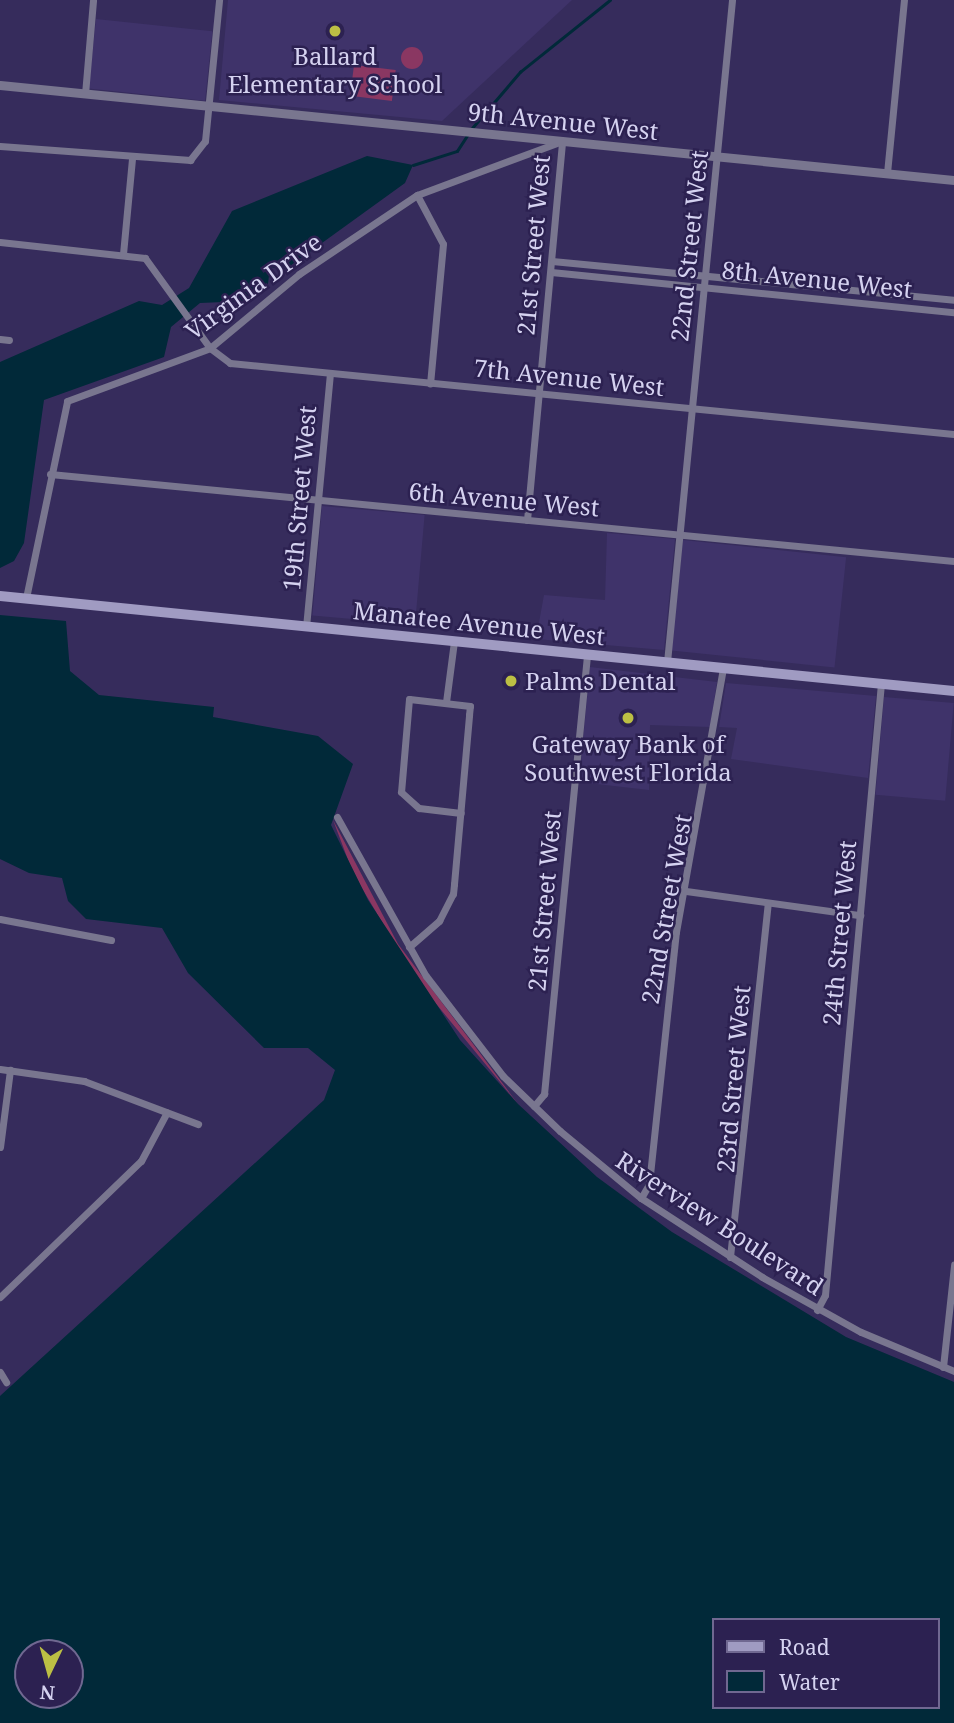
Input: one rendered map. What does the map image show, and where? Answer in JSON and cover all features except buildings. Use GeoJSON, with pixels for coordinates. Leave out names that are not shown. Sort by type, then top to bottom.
{"type":"FeatureCollection","features":[{"type":"Feature","properties":{"kind":"main road","name":"Manatee Avenue West"},"geometry":{"type":"LineString","coordinates":[[0,596],[954,691]]}},
{"type":"Feature","properties":{"kind":"street"},"geometry":{"type":"LineString","coordinates":[[85,94],[93,0]]}},
{"type":"Feature","properties":{"kind":"street"},"geometry":{"type":"LineString","coordinates":[[0,146],[132,158],[190,160],[205,141],[219,0]]}},
{"type":"Feature","properties":{"kind":"street","name":"22nd Street West"},"geometry":{"type":"LineString","coordinates":[[667,663],[732,0]]}},
{"type":"Feature","properties":{"kind":"street"},"geometry":{"type":"LineString","coordinates":[[887,173],[904,0]]}},
{"type":"Feature","properties":{"kind":"street","name":"9th Avenue West"},"geometry":{"type":"LineString","coordinates":[[0,85],[954,180]]}},
{"type":"Feature","properties":{"kind":"street","name":"Virginia Drive"},"geometry":{"type":"LineString","coordinates":[[26,598],[67,401],[210,348],[299,274],[417,195],[562,141]]}},
{"type":"Feature","properties":{"kind":"street","name":"21st Street West"},"geometry":{"type":"LineString","coordinates":[[527,520],[562,141]]}},
{"type":"Feature","properties":{"kind":"street"},"geometry":{"type":"LineString","coordinates":[[0,243],[123,254],[132,158]]}},
{"type":"Feature","properties":{"kind":"street"},"geometry":{"type":"LineString","coordinates":[[417,195],[443,244],[430,383]]}},
{"type":"Feature","properties":{"kind":"street","name":"7th Avenue West"},"geometry":{"type":"LineString","coordinates":[[123,254],[149,260],[210,348],[230,363],[954,434]]}},
{"type":"Feature","properties":{"kind":"street","name":"8th Avenue West"},"geometry":{"type":"LineString","coordinates":[[552,261],[954,300]]}},
{"type":"Feature","properties":{"kind":"street","name":"8th Avenue West"},"geometry":{"type":"LineString","coordinates":[[551,272],[954,312]]}},
{"type":"Feature","properties":{"kind":"street"},"geometry":{"type":"LineString","coordinates":[[0,339],[9,340]]}},
{"type":"Feature","properties":{"kind":"street","name":"19th Street West"},"geometry":{"type":"LineString","coordinates":[[306,627],[330,373]]}},
{"type":"Feature","properties":{"kind":"street","name":"6th Avenue West"},"geometry":{"type":"LineString","coordinates":[[50,474],[954,561]]}},
{"type":"Feature","properties":{"kind":"street"},"geometry":{"type":"LineString","coordinates":[[446,702],[454,642]]}},
{"type":"Feature","properties":{"kind":"street","name":"21st Street West"},"geometry":{"type":"LineString","coordinates":[[534,1106],[546,1081],[587,655]]}},
{"type":"Feature","properties":{"kind":"street","name":"22nd Street West"},"geometry":{"type":"LineString","coordinates":[[641,1198],[652,1165],[686,891],[723,668]]}},
{"type":"Feature","properties":{"kind":"street","name":"24th Street West"},"geometry":{"type":"LineString","coordinates":[[817,1310],[825,1295],[881,684]]}},
{"type":"Feature","properties":{"kind":"street"},"geometry":{"type":"LineString","coordinates":[[409,947],[450,903],[461,813],[470,706],[446,702],[406,702],[399,785],[419,808],[461,813]]}},
{"type":"Feature","properties":{"kind":"street","name":"Riverview Boulevard"},"geometry":{"type":"LineString","coordinates":[[337,817],[409,947],[459,1021],[534,1106],[641,1198],[730,1257],[817,1310],[954,1371]]}},
{"type":"Feature","properties":{"kind":"street"},"geometry":{"type":"LineString","coordinates":[[686,891],[860,915]]}},
{"type":"Feature","properties":{"kind":"street","name":"23rd Street West"},"geometry":{"type":"LineString","coordinates":[[730,1257],[738,1226],[768,903]]}},
{"type":"Feature","properties":{"kind":"street"},"geometry":{"type":"LineString","coordinates":[[0,919],[110,940]]}},
{"type":"Feature","properties":{"kind":"street"},"geometry":{"type":"LineString","coordinates":[[0,1069],[73,1078],[198,1124]]}},
{"type":"Feature","properties":{"kind":"street"},"geometry":{"type":"LineString","coordinates":[[0,1147],[10,1070]]}},
{"type":"Feature","properties":{"kind":"street"},"geometry":{"type":"LineString","coordinates":[[0,1297],[141,1161],[167,1112]]}},
{"type":"Feature","properties":{"kind":"street"},"geometry":{"type":"LineString","coordinates":[[943,1367],[954,1265]]}},
{"type":"Feature","properties":{"kind":"street"},"geometry":{"type":"LineString","coordinates":[[0,1372],[6,1382]]}},
{"type":"Feature","properties":{"kind":"shaded area"},"geometry":{"type":"Polygon","coordinates":[[[228,0],[572,0],[442,121],[219,100],[228,0]]]}},
{"type":"Feature","properties":{"kind":"shaded area"},"geometry":{"type":"Polygon","coordinates":[[[96,19],[212,31],[205,101],[89,89],[96,19]]]}},
{"type":"Feature","properties":{"kind":"shaded area"},"geometry":{"type":"Polygon","coordinates":[[[412,47],[420,50],[423,58],[420,66],[412,69],[404,66],[401,58],[404,50],[412,47]]]}},
{"type":"Feature","properties":{"kind":"shaded area"},"geometry":{"type":"Polygon","coordinates":[[[354,65],[396,70],[392,101],[350,96],[354,65]]]}},
{"type":"Feature","properties":{"kind":"shaded area"},"geometry":{"type":"Polygon","coordinates":[[[322,506],[425,515],[415,625],[312,616],[322,506]]]}},
{"type":"Feature","properties":{"kind":"shaded area"},"geometry":{"type":"Polygon","coordinates":[[[607,533],[675,539],[664,650],[536,639],[544,595],[605,600],[607,533]]]}},
{"type":"Feature","properties":{"kind":"shaded area"},"geometry":{"type":"Polygon","coordinates":[[[683,540],[846,557],[834,668],[671,650],[683,540]]]}},
{"type":"Feature","properties":{"kind":"shaded area"},"geometry":{"type":"Polygon","coordinates":[[[590,667],[717,682],[710,727],[650,725],[649,790],[579,782],[590,667]]]}},
{"type":"Feature","properties":{"kind":"shaded area"},"geometry":{"type":"Polygon","coordinates":[[[726,683],[876,696],[868,778],[731,759],[737,728],[719,727],[726,683]]]}},
{"type":"Feature","properties":{"kind":"shaded area"},"geometry":{"type":"Polygon","coordinates":[[[884,697],[954,703],[945,801],[875,795],[884,697]]]}},
{"type":"Feature","properties":{"kind":"shaded area"},"geometry":{"type":"Polygon","coordinates":[[[333,820],[398,944],[518,1104],[415,978],[353,873],[333,820]]]}},
{"type":"Feature","properties":{"kind":"water"},"geometry":{"type":"Polygon","coordinates":[[[367,156],[413,165],[405,183],[286,269],[270,267],[268,284],[247,301],[200,303],[171,327],[164,357],[44,400],[24,543],[14,561],[0,568],[0,362],[139,301],[162,305],[189,288],[232,211],[367,156]]]}},
{"type":"Feature","properties":{"kind":"water"},"geometry":{"type":"Polygon","coordinates":[[[0,615],[66,621],[70,671],[99,695],[214,707],[213,717],[318,736],[353,764],[331,825],[368,900],[460,1040],[518,1104],[597,1177],[672,1232],[846,1337],[954,1382],[954,1723],[0,1723],[0,1396],[324,1100],[335,1070],[308,1048],[264,1048],[188,973],[162,928],[86,919],[68,901],[62,878],[29,873],[0,859],[0,615]]]}},
{"type":"Feature","properties":{"kind":"waterway"},"geometry":{"type":"LineString","coordinates":[[472,128],[520,72],[610,0]]}},
{"type":"Feature","properties":{"kind":"waterway"},"geometry":{"type":"LineString","coordinates":[[413,165],[457,151],[468,134]]}},
{"type":"Feature","properties":{"kind":"place","name":"Ballard Elementary School"},"geometry":{"type":"Point","coordinates":[335,31]}},
{"type":"Feature","properties":{"kind":"place","name":"Palms Dental"},"geometry":{"type":"Point","coordinates":[511,681]}},
{"type":"Feature","properties":{"kind":"place","name":"Gateway Bank of Southwest Florida"},"geometry":{"type":"Point","coordinates":[628,718]}}]}
